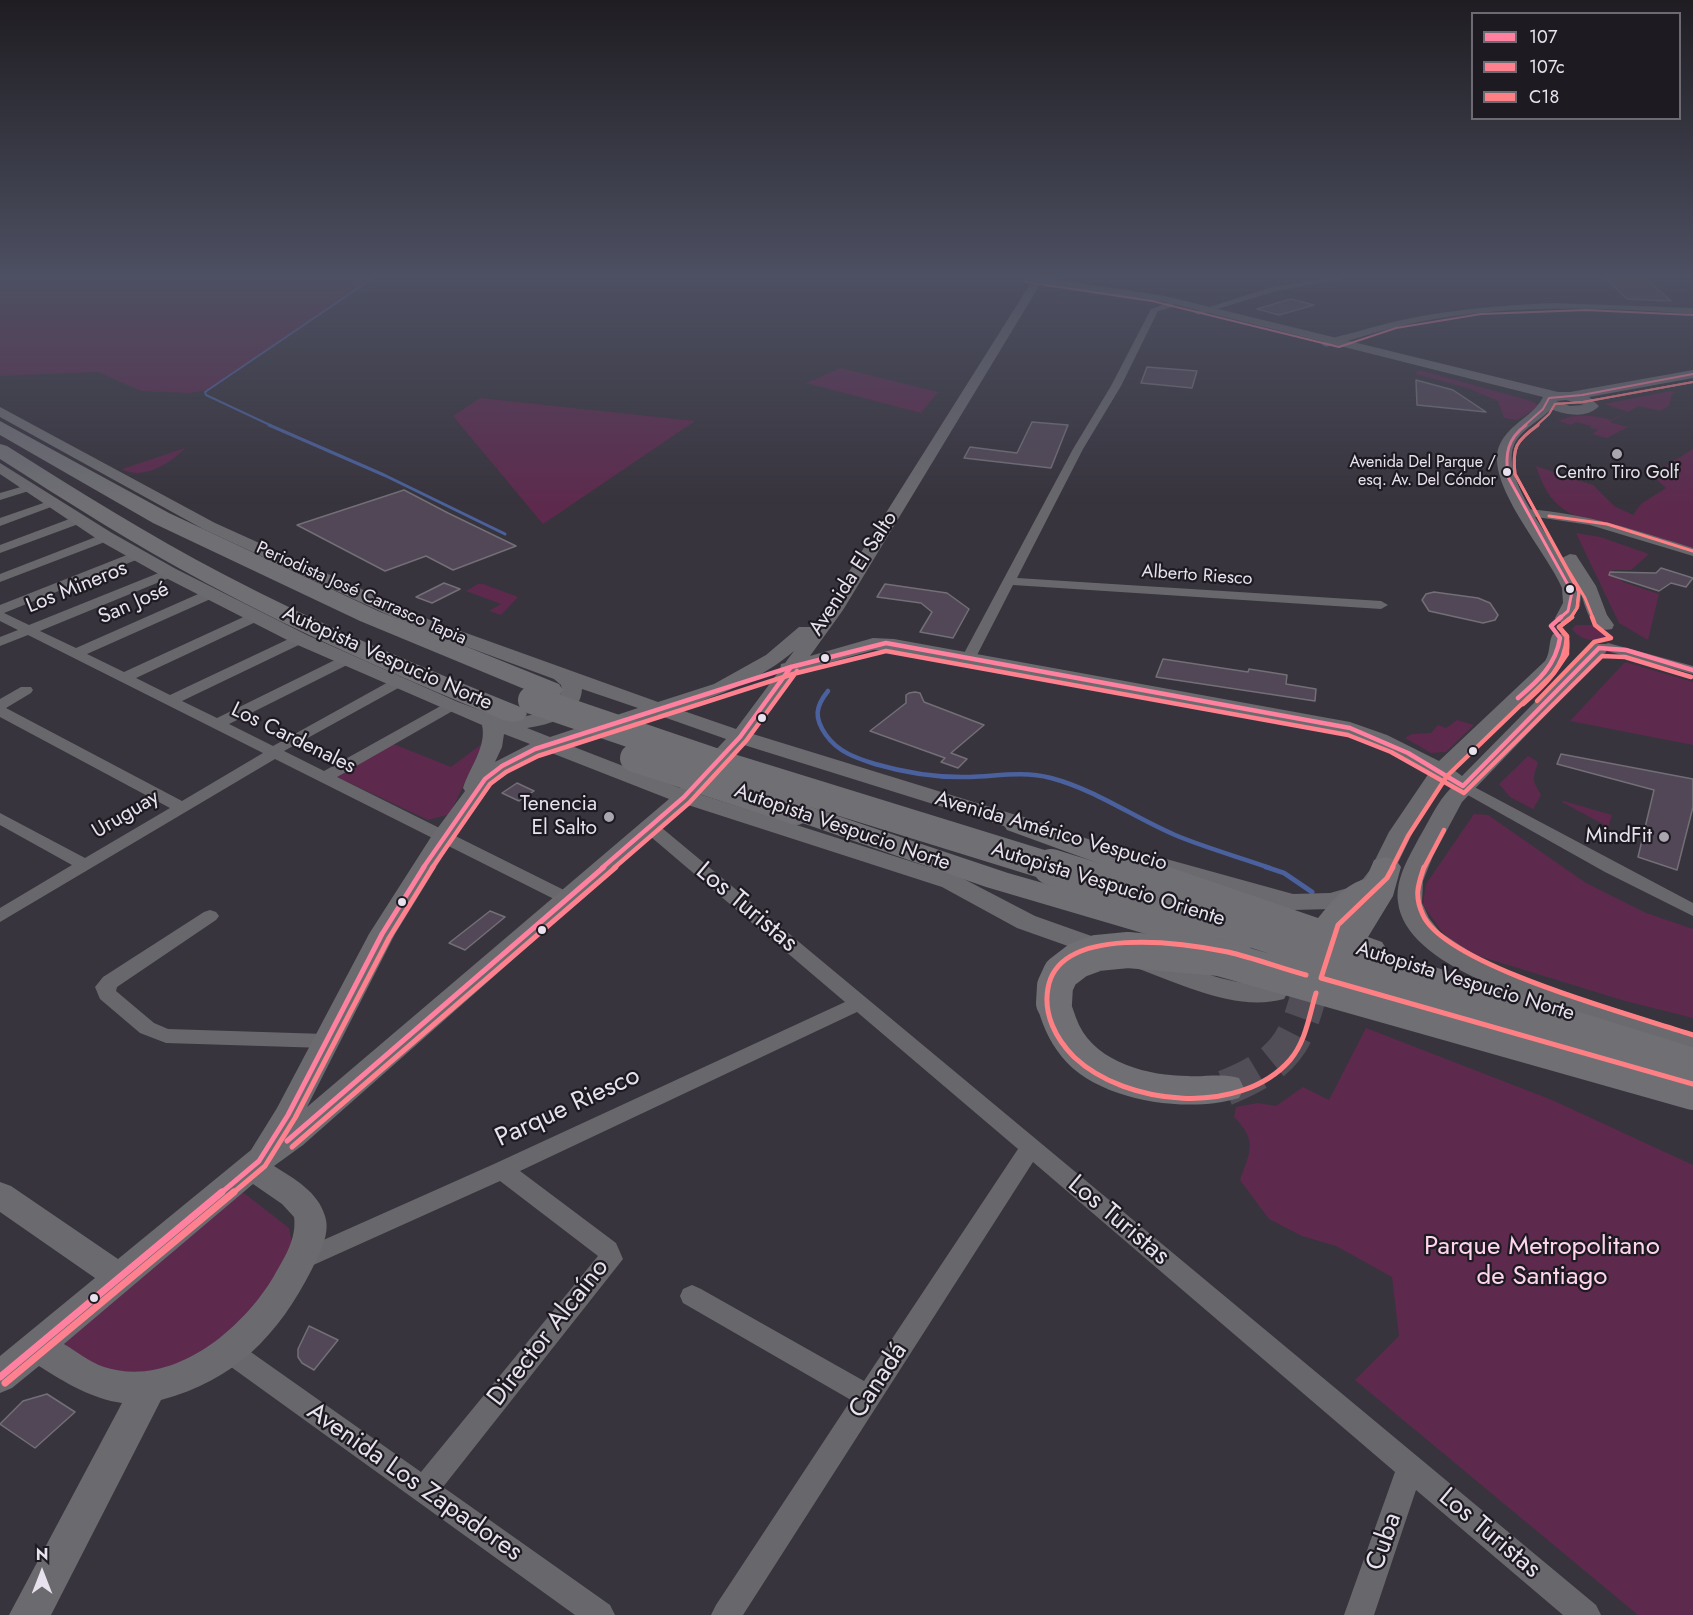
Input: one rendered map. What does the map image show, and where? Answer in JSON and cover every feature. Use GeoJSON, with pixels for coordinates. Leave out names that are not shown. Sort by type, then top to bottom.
{"type":"FeatureCollection","features":[{"type":"Feature","properties":{"kind":"highway","name":"Autopista Vespucio Norte"},"geometry":{"type":"LineString","coordinates":[[0,427],[153,513],[417,636],[636,759],[986,876],[1434,1008],[1693,1090]]}},
{"type":"Feature","properties":{"kind":"highway"},"geometry":{"type":"LineString","coordinates":[[25,442],[107,470]]}},
{"type":"Feature","properties":{"kind":"highway","name":"Autopista Vespucio Norte"},"geometry":{"type":"LineString","coordinates":[[0,450],[88,514],[176,557],[254,599],[397,666],[529,700],[634,722],[822,773],[1056,859],[1693,1053]]}},
{"type":"Feature","properties":{"kind":"highway","name":"Autopista Vespucio Oriente"},"geometry":{"type":"LineString","coordinates":[[529,700],[622,733],[871,813],[1496,1001],[1693,1066]]}},
{"type":"Feature","properties":{"kind":"highway"},"geometry":{"type":"LineString","coordinates":[[1018,824],[1070,845],[1263,909],[1397,962]]}},
{"type":"Feature","properties":{"kind":"highway"},"geometry":{"type":"LineString","coordinates":[[836,844],[1122,917]]}},
{"type":"Feature","properties":{"kind":"highway"},"geometry":{"type":"LineString","coordinates":[[1330,926],[1338,915],[1387,878]]}},
{"type":"Feature","properties":{"kind":"highway"},"geometry":{"type":"LineString","coordinates":[[951,882],[1693,1090]]}},
{"type":"Feature","properties":{"kind":"highway"},"geometry":{"type":"LineString","coordinates":[[1218,958],[1128,950],[1097,953],[1078,960],[1061,973],[1055,986],[1054,1003],[1058,1022],[1068,1040],[1084,1056],[1107,1071],[1126,1079],[1164,1089],[1199,1092],[1225,1088]]}},
{"type":"Feature","properties":{"kind":"highway"},"geometry":{"type":"LineString","coordinates":[[1524,1050],[1693,1106]]}},
{"type":"Feature","properties":{"kind":"main road","name":"Avenida El Salto"},"geometry":{"type":"LineString","coordinates":[[473,794],[485,779],[502,766],[547,744],[721,688],[773,659],[805,632],[986,353]]}},
{"type":"Feature","properties":{"kind":"main road","name":"Avenida El Salto"},"geometry":{"type":"LineString","coordinates":[[0,1377],[255,1165],[292,1137],[684,797],[740,737],[820,630],[992,353]]}},
{"type":"Feature","properties":{"kind":"main road"},"geometry":{"type":"LineString","coordinates":[[1372,353],[1557,401],[1589,402],[1605,396],[1693,381]]}},
{"type":"Feature","properties":{"kind":"main road"},"geometry":{"type":"LineString","coordinates":[[1608,639],[1587,586],[1507,473],[1505,451],[1518,429],[1557,401],[1693,374]]}},
{"type":"Feature","properties":{"kind":"main road"},"geometry":{"type":"LineString","coordinates":[[1557,401],[1557,413],[1529,435],[1521,450],[1520,469],[1538,518],[1572,592],[1570,609],[1564,618]]}},
{"type":"Feature","properties":{"kind":"main road","name":"Periodista José Carrasco Tapia"},"geometry":{"type":"LineString","coordinates":[[0,411],[209,526],[345,590],[459,638],[529,700],[660,709],[740,737]]}},
{"type":"Feature","properties":{"kind":"main road"},"geometry":{"type":"LineString","coordinates":[[0,467],[55,502],[88,514],[106,537],[170,573],[300,639],[397,683],[451,706],[529,700]]}},
{"type":"Feature","properties":{"kind":"main road"},"geometry":{"type":"LineString","coordinates":[[1564,618],[1585,618],[1608,639],[1580,646],[1560,638],[1551,626],[1553,622],[1564,618]]}},
{"type":"Feature","properties":{"kind":"main road"},"geometry":{"type":"LineString","coordinates":[[820,630],[879,643],[1350,728],[1376,736],[1441,771],[1463,786]]}},
{"type":"Feature","properties":{"kind":"main road"},"geometry":{"type":"LineString","coordinates":[[1387,878],[1401,832],[1441,771],[1553,664],[1560,652],[1560,638]]}},
{"type":"Feature","properties":{"kind":"main road"},"geometry":{"type":"LineString","coordinates":[[1387,878],[1463,786],[1608,639]]}},
{"type":"Feature","properties":{"kind":"main road"},"geometry":{"type":"LineString","coordinates":[[721,688],[879,643]]}},
{"type":"Feature","properties":{"kind":"main road"},"geometry":{"type":"LineString","coordinates":[[529,700],[547,744],[684,797],[951,882],[1012,915],[1075,940],[1238,992],[1262,995],[1275,992]]}},
{"type":"Feature","properties":{"kind":"main road"},"geometry":{"type":"LineString","coordinates":[[38,1346],[97,1381],[129,1387],[150,1386],[181,1379],[213,1363],[261,1322],[273,1307],[299,1262],[310,1229],[311,1218],[307,1210],[289,1192],[255,1165],[288,1115],[382,934],[473,794],[477,776],[493,743],[495,732],[529,700]]}},
{"type":"Feature","properties":{"kind":"main road"},"geometry":{"type":"LineString","coordinates":[[576,755],[572,744],[576,739],[592,730]]}},
{"type":"Feature","properties":{"kind":"main road","name":"Avenida Américo Vespucio"},"geometry":{"type":"LineString","coordinates":[[740,737],[822,773],[1018,824],[1284,900],[1304,903],[1331,901],[1387,878]]}},
{"type":"Feature","properties":{"kind":"main road"},"geometry":{"type":"LineString","coordinates":[[758,821],[754,811],[754,801],[758,791],[766,782],[790,768],[822,773]]}},
{"type":"Feature","properties":{"kind":"main road"},"geometry":{"type":"LineString","coordinates":[[1387,878],[1408,894],[1414,914],[1431,938],[1460,960],[1517,986],[1693,1043]]}},
{"type":"Feature","properties":{"kind":"main road"},"geometry":{"type":"LineString","coordinates":[[1284,900],[1330,926]]}},
{"type":"Feature","properties":{"kind":"main road"},"geometry":{"type":"LineString","coordinates":[[2,1198],[119,1277]]}},
{"type":"Feature","properties":{"kind":"main road"},"geometry":{"type":"LineString","coordinates":[[28,1615],[150,1386]]}},
{"type":"Feature","properties":{"kind":"street"},"geometry":{"type":"LineString","coordinates":[[968,659],[1078,449],[1132,353]]}},
{"type":"Feature","properties":{"kind":"street"},"geometry":{"type":"LineString","coordinates":[[0,497],[31,487]]}},
{"type":"Feature","properties":{"kind":"street"},"geometry":{"type":"LineString","coordinates":[[0,522],[55,502]]}},
{"type":"Feature","properties":{"kind":"street"},"geometry":{"type":"LineString","coordinates":[[0,549],[88,514]]}},
{"type":"Feature","properties":{"kind":"street"},"geometry":{"type":"LineString","coordinates":[[1538,518],[1611,525],[1693,552]]}},
{"type":"Feature","properties":{"kind":"street"},"geometry":{"type":"LineString","coordinates":[[1538,518],[1595,528],[1693,559]]}},
{"type":"Feature","properties":{"kind":"street"},"geometry":{"type":"LineString","coordinates":[[0,578],[106,537]]}},
{"type":"Feature","properties":{"kind":"street"},"geometry":{"type":"LineString","coordinates":[[0,610],[137,555]]}},
{"type":"Feature","properties":{"kind":"street","name":"Los Mineros"},"geometry":{"type":"LineString","coordinates":[[0,642],[170,573]]}},
{"type":"Feature","properties":{"kind":"street","name":"Alberto Riesco"},"geometry":{"type":"LineString","coordinates":[[1010,581],[1381,605]]}},
{"type":"Feature","properties":{"kind":"street","name":"San José"},"geometry":{"type":"LineString","coordinates":[[75,654],[210,594]]}},
{"type":"Feature","properties":{"kind":"street","name":"Los Cardenales"},"geometry":{"type":"LineString","coordinates":[[0,616],[568,899]]}},
{"type":"Feature","properties":{"kind":"street"},"geometry":{"type":"LineString","coordinates":[[124,678],[255,617]]}},
{"type":"Feature","properties":{"kind":"street"},"geometry":{"type":"LineString","coordinates":[[170,701],[300,639]]}},
{"type":"Feature","properties":{"kind":"street"},"geometry":{"type":"LineString","coordinates":[[1608,639],[1693,661]]}},
{"type":"Feature","properties":{"kind":"street"},"geometry":{"type":"LineString","coordinates":[[1608,639],[1626,650],[1693,670]]}},
{"type":"Feature","properties":{"kind":"street"},"geometry":{"type":"LineString","coordinates":[[217,724],[346,660]]}},
{"type":"Feature","properties":{"kind":"street","name":"Uruguay"},"geometry":{"type":"LineString","coordinates":[[0,916],[274,753],[282,744],[397,683]]}},
{"type":"Feature","properties":{"kind":"street"},"geometry":{"type":"LineString","coordinates":[[0,705],[26,690]]}},
{"type":"Feature","properties":{"kind":"street"},"geometry":{"type":"LineString","coordinates":[[324,778],[451,706]]}},
{"type":"Feature","properties":{"kind":"street"},"geometry":{"type":"LineString","coordinates":[[0,711],[183,808]]}},
{"type":"Feature","properties":{"kind":"street"},"geometry":{"type":"LineString","coordinates":[[1463,786],[1620,873],[1693,910]]}},
{"type":"Feature","properties":{"kind":"street"},"geometry":{"type":"LineString","coordinates":[[0,818],[85,865]]}},
{"type":"Feature","properties":{"kind":"street","name":"Los Turistas"},"geometry":{"type":"LineString","coordinates":[[650,827],[1586,1615]]}},
{"type":"Feature","properties":{"kind":"street"},"geometry":{"type":"LineString","coordinates":[[210,916],[110,981],[105,987],[107,994],[147,1028],[166,1036],[325,1041]]}},
{"type":"Feature","properties":{"kind":"street","name":"Parque Riesco"},"geometry":{"type":"LineString","coordinates":[[299,1262],[860,1003]]}},
{"type":"Feature","properties":{"kind":"street","name":"Canadá"},"geometry":{"type":"LineString","coordinates":[[726,1615],[1031,1147]]}},
{"type":"Feature","properties":{"kind":"street","name":"Director Alcaíno"},"geometry":{"type":"LineString","coordinates":[[423,1491],[611,1259],[608,1250],[501,1170]]}},
{"type":"Feature","properties":{"kind":"street"},"geometry":{"type":"LineString","coordinates":[[692,1296],[869,1396]]}},
{"type":"Feature","properties":{"kind":"street","name":"Avenida Los Zapadores"},"geometry":{"type":"LineString","coordinates":[[229,1351],[600,1615]]}},
{"type":"Feature","properties":{"kind":"street","name":"Cuba"},"geometry":{"type":"LineString","coordinates":[[1359,1615],[1410,1468]]}},
{"type":"Feature","properties":{"kind":"green space"},"geometry":{"type":"Polygon","coordinates":[[[0,353],[264,353],[211,389],[190,393],[141,391],[98,372],[0,376],[0,353]]]}},
{"type":"Feature","properties":{"kind":"green space"},"geometry":{"type":"Polygon","coordinates":[[[841,368],[938,392],[921,413],[806,383],[841,368]]]}},
{"type":"Feature","properties":{"kind":"green space"},"geometry":{"type":"Polygon","coordinates":[[[1419,370],[1531,401],[1540,406],[1517,420],[1504,418],[1498,401],[1467,388],[1415,374],[1419,370]]]}},
{"type":"Feature","properties":{"kind":"green space"},"geometry":{"type":"Polygon","coordinates":[[[1670,391],[1676,393],[1672,394],[1669,406],[1660,411],[1639,406],[1610,422],[1628,427],[1607,438],[1592,434],[1598,430],[1590,428],[1591,426],[1576,422],[1571,425],[1558,421],[1584,416],[1611,420],[1628,412],[1604,404],[1670,391]]]}},
{"type":"Feature","properties":{"kind":"green space"},"geometry":{"type":"Polygon","coordinates":[[[480,398],[695,421],[543,524],[453,416],[480,398]]]}},
{"type":"Feature","properties":{"kind":"green space"},"geometry":{"type":"Polygon","coordinates":[[[185,448],[172,459],[147,472],[130,472],[122,469],[185,448]]]}},
{"type":"Feature","properties":{"kind":"green space"},"geometry":{"type":"Polygon","coordinates":[[[1693,449],[1693,550],[1568,512],[1550,496],[1536,466],[1593,485],[1614,506],[1633,515],[1641,504],[1666,488],[1655,478],[1661,469],[1693,449]]]}},
{"type":"Feature","properties":{"kind":"green space"},"geometry":{"type":"Polygon","coordinates":[[[1576,533],[1600,537],[1649,554],[1631,570],[1612,570],[1623,582],[1659,594],[1648,640],[1619,623],[1576,533]]]}},
{"type":"Feature","properties":{"kind":"green space"},"geometry":{"type":"Polygon","coordinates":[[[478,584],[518,597],[501,615],[489,611],[501,604],[466,591],[478,584]]]}},
{"type":"Feature","properties":{"kind":"green space"},"geometry":{"type":"Polygon","coordinates":[[[1576,625],[1593,625],[1608,632],[1609,637],[1600,640],[1584,638],[1572,629],[1576,625]]]}},
{"type":"Feature","properties":{"kind":"green space"},"geometry":{"type":"Polygon","coordinates":[[[1625,662],[1693,682],[1693,745],[1570,721],[1625,662]]]}},
{"type":"Feature","properties":{"kind":"green space"},"geometry":{"type":"Polygon","coordinates":[[[1457,720],[1474,725],[1446,752],[1431,753],[1405,738],[1412,734],[1431,733],[1438,725],[1446,728],[1457,720]]]}},
{"type":"Feature","properties":{"kind":"green space"},"geometry":{"type":"Polygon","coordinates":[[[391,743],[451,767],[483,743],[450,814],[428,820],[335,776],[391,743]]]}},
{"type":"Feature","properties":{"kind":"green space"},"geometry":{"type":"Polygon","coordinates":[[[1528,756],[1538,762],[1534,778],[1541,795],[1533,809],[1510,797],[1499,784],[1528,756]]]}},
{"type":"Feature","properties":{"kind":"green space"},"geometry":{"type":"Polygon","coordinates":[[[1562,802],[1612,815],[1608,827],[1562,802]]]}},
{"type":"Feature","properties":{"kind":"green space"},"geometry":{"type":"Polygon","coordinates":[[[1474,814],[1488,815],[1586,883],[1646,913],[1693,929],[1693,1018],[1625,1001],[1466,952],[1442,932],[1423,905],[1426,884],[1474,814]]]}},
{"type":"Feature","properties":{"kind":"green space","name":"Parque Metropolitano de Santiago"},"geometry":{"type":"Polygon","coordinates":[[[1366,1028],[1552,1100],[1693,1165],[1693,1615],[1638,1615],[1355,1380],[1399,1336],[1392,1277],[1336,1246],[1302,1236],[1269,1219],[1240,1180],[1250,1147],[1242,1125],[1234,1117],[1236,1107],[1258,1103],[1276,1106],[1303,1087],[1329,1100],[1366,1028]]]}},
{"type":"Feature","properties":{"kind":"green space"},"geometry":{"type":"Polygon","coordinates":[[[240,1190],[289,1228],[292,1243],[267,1300],[202,1353],[154,1374],[129,1378],[76,1360],[65,1343],[240,1190]]]}},
{"type":"Feature","properties":{"kind":"building"},"geometry":{"type":"Polygon","coordinates":[[[1147,367],[1197,371],[1192,388],[1141,383],[1147,367]]]}},
{"type":"Feature","properties":{"kind":"building"},"geometry":{"type":"Polygon","coordinates":[[[1416,380],[1453,390],[1486,412],[1417,405],[1416,380]]]}},
{"type":"Feature","properties":{"kind":"building"},"geometry":{"type":"Polygon","coordinates":[[[1032,422],[1068,425],[1051,468],[964,458],[970,447],[1017,453],[1032,422]]]}},
{"type":"Feature","properties":{"kind":"building"},"geometry":{"type":"Polygon","coordinates":[[[404,490],[516,546],[453,570],[426,556],[385,571],[297,525],[404,490]]]}},
{"type":"Feature","properties":{"kind":"building"},"geometry":{"type":"Polygon","coordinates":[[[1661,568],[1693,578],[1686,587],[1671,583],[1659,591],[1609,575],[1610,572],[1656,573],[1661,568]]]}},
{"type":"Feature","properties":{"kind":"building"},"geometry":{"type":"Polygon","coordinates":[[[444,583],[460,589],[432,603],[416,597],[444,583]]]}},
{"type":"Feature","properties":{"kind":"building"},"geometry":{"type":"Polygon","coordinates":[[[885,584],[947,593],[969,609],[953,638],[920,632],[932,612],[921,603],[877,597],[885,584]]]}},
{"type":"Feature","properties":{"kind":"building"},"geometry":{"type":"Polygon","coordinates":[[[1434,592],[1478,598],[1490,603],[1498,615],[1495,620],[1483,623],[1429,611],[1422,600],[1426,594],[1434,592]]]}},
{"type":"Feature","properties":{"kind":"building"},"geometry":{"type":"Polygon","coordinates":[[[1163,659],[1248,672],[1249,669],[1287,675],[1286,684],[1316,689],[1315,701],[1156,677],[1163,659]]]}},
{"type":"Feature","properties":{"kind":"building"},"geometry":{"type":"Polygon","coordinates":[[[920,693],[924,702],[984,725],[951,753],[967,759],[958,768],[941,762],[945,758],[870,731],[906,703],[906,695],[920,693]]]}},
{"type":"Feature","properties":{"kind":"building"},"geometry":{"type":"Polygon","coordinates":[[[1561,754],[1693,779],[1693,807],[1677,870],[1638,857],[1654,790],[1557,764],[1561,754]]]}},
{"type":"Feature","properties":{"kind":"building"},"geometry":{"type":"Polygon","coordinates":[[[517,783],[534,791],[519,801],[502,793],[517,783]]]}},
{"type":"Feature","properties":{"kind":"building"},"geometry":{"type":"Polygon","coordinates":[[[490,911],[505,917],[465,950],[449,943],[490,911]]]}},
{"type":"Feature","properties":{"kind":"building"},"geometry":{"type":"Polygon","coordinates":[[[309,1326],[338,1340],[314,1370],[302,1363],[298,1357],[298,1349],[309,1326]]]}},
{"type":"Feature","properties":{"kind":"building"},"geometry":{"type":"Polygon","coordinates":[[[47,1394],[75,1412],[35,1448],[0,1424],[23,1401],[47,1394]]]}},
{"type":"Feature","properties":{"kind":"waterway"},"geometry":{"type":"LineString","coordinates":[[262,353],[205,392],[206,395],[272,426]]}},
{"type":"Feature","properties":{"kind":"waterway"},"geometry":{"type":"LineString","coordinates":[[269,425],[384,475],[505,534]]}},
{"type":"Feature","properties":{"kind":"waterway"},"geometry":{"type":"LineString","coordinates":[[828,691],[818,707],[819,723],[831,741],[854,757],[887,767],[934,776],[970,777],[1020,774],[1051,778],[1083,789],[1175,835],[1270,868]]}},
{"type":"Feature","properties":{"kind":"waterway"},"geometry":{"type":"LineString","coordinates":[[1266,867],[1284,873],[1312,892]]}},
{"type":"Feature","properties":{"kind":"tunnel"},"geometry":{"type":"LineString","coordinates":[[1225,1088],[1268,1066],[1281,1054],[1299,1025],[1318,963]]}},
{"type":"Feature","properties":{"kind":"transit line","name":"107"},"geometry":{"type":"LineString","coordinates":[[1518,698],[1546,672],[1556,656],[1560,638],[1551,626],[1568,611],[1572,592],[1508,477],[1506,459],[1512,437],[1535,418],[1549,398],[1582,395],[1693,374]]}},
{"type":"Feature","properties":{"kind":"transit line","name":"107c"},"geometry":{"type":"LineString","coordinates":[[1523,704],[1553,675],[1564,657],[1567,637],[1559,627],[1575,612],[1579,592],[1515,474],[1513,458],[1515,447],[1526,433],[1542,422],[1555,404],[1583,402],[1693,382]]}},
{"type":"Feature","properties":{"kind":"transit line","name":"C18"},"geometry":{"type":"LineString","coordinates":[[1693,382],[1583,402],[1555,404],[1542,422],[1526,433],[1515,447],[1513,458],[1515,474],[1579,590],[1579,603],[1575,612],[1559,627],[1567,636],[1567,654],[1554,673],[1447,776],[1408,836],[1387,878],[1338,925],[1321,978],[1693,1084]]}},
{"type":"Feature","properties":{"kind":"transit line","name":"C18"},"geometry":{"type":"LineString","coordinates":[[1549,516],[1607,524],[1693,551]]}},
{"type":"Feature","properties":{"kind":"transit line","name":"C18"},"geometry":{"type":"LineString","coordinates":[[1537,701],[1594,642],[1611,638],[1595,625],[1585,598],[1562,560]]}},
{"type":"Feature","properties":{"kind":"transit line","name":"107"},"geometry":{"type":"LineString","coordinates":[[0,1377],[259,1161],[288,1115],[382,934],[443,837],[485,779],[502,766],[535,749],[791,667],[886,643],[1350,728],[1408,753],[1463,786],[1599,648],[1626,650],[1693,670]]}},
{"type":"Feature","properties":{"kind":"transit line","name":"107c"},"geometry":{"type":"LineString","coordinates":[[5,1383],[265,1166],[295,1118],[389,938],[449,841],[490,784],[506,772],[538,756],[793,674],[886,651],[1348,735],[1391,752],[1464,793],[1602,656],[1625,657],[1691,677]]}},
{"type":"Feature","properties":{"kind":"transit line","name":"107"},"geometry":{"type":"LineString","coordinates":[[287,1141],[684,797],[740,737],[791,667]]}},
{"type":"Feature","properties":{"kind":"transit line","name":"107c"},"geometry":{"type":"LineString","coordinates":[[292,1147],[689,803],[746,741],[797,671]]}},
{"type":"Feature","properties":{"kind":"transit line","name":"C18"},"geometry":{"type":"LineString","coordinates":[[1444,830],[1425,864],[1416,889],[1423,916],[1438,934],[1459,950],[1514,976],[1693,1035]]}},
{"type":"Feature","properties":{"kind":"transit line","name":"C18"},"geometry":{"type":"LineString","coordinates":[[1306,975],[1218,950],[1150,943],[1110,943],[1072,955],[1057,969],[1048,985],[1046,1003],[1050,1022],[1060,1040],[1074,1057],[1092,1071],[1121,1086],[1153,1095],[1202,1098],[1230,1094],[1253,1086],[1283,1067],[1301,1043],[1316,993]]}},
{"type":"Feature","properties":{"kind":"place","name":"Centro Tiro Golf"},"geometry":{"type":"Point","coordinates":[1617,454]}},
{"type":"Feature","properties":{"kind":"place","name":"Avenida Del Parque / esq. Av. Del Cóndor"},"geometry":{"type":"Point","coordinates":[1507,472]}},
{"type":"Feature","properties":{"kind":"place","name":"Tenencia El Salto"},"geometry":{"type":"Point","coordinates":[609,817]}},
{"type":"Feature","properties":{"kind":"place","name":"MindFit"},"geometry":{"type":"Point","coordinates":[1664,837]}}]}
